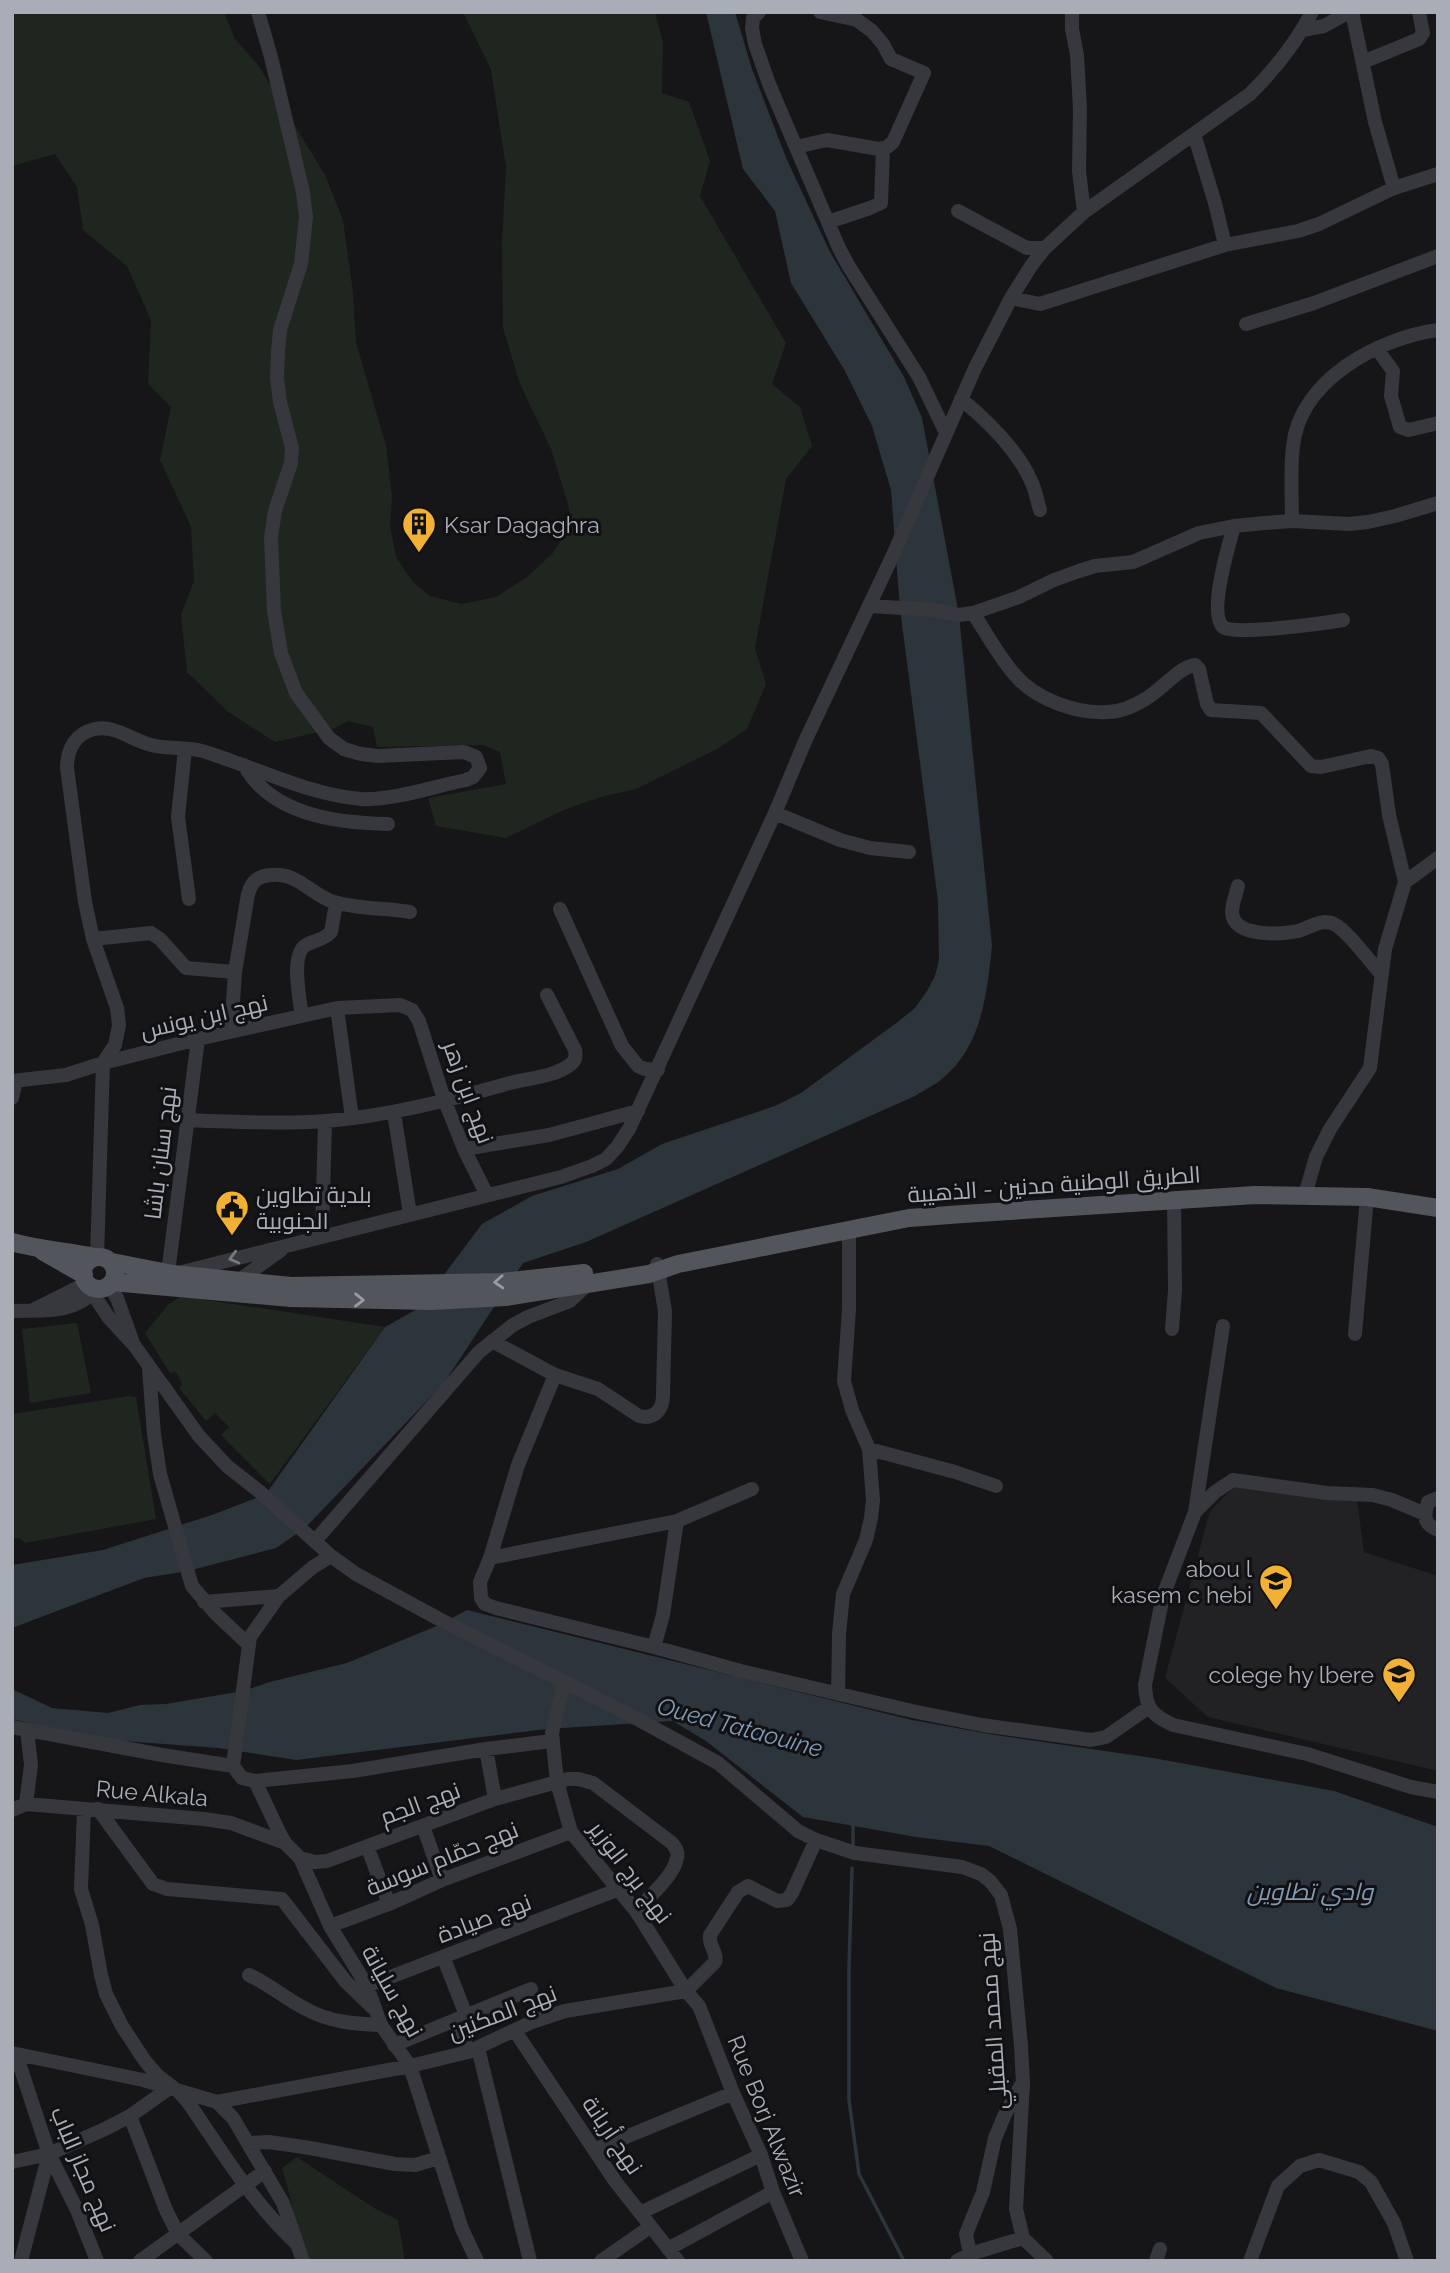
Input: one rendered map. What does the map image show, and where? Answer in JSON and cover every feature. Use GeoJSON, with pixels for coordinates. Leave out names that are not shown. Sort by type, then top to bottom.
{"type":"FeatureCollection","features":[{"type":"Feature","properties":{"kind":"main road","name":"الطريق الوطنية مدنين - الذهيبة"},"geometry":{"type":"LineString","coordinates":[[566,1282],[588,1284],[849,1229],[923,1217],[1255,1195],[1367,1197],[1438,1208]]}},
{"type":"Feature","properties":{"kind":"main road","name":"الطريق الوطنية مدنين - الذهيبة"},"geometry":{"type":"LineString","coordinates":[[12,1242],[39,1250],[67,1251],[237,1286]]}},
{"type":"Feature","properties":{"kind":"main road","name":"الطريق الوطنية مدنين - الذهيبة"},"geometry":{"type":"LineString","coordinates":[[39,1250],[96,1285],[237,1286],[431,1301],[506,1297],[566,1282],[658,1268]]}},
{"type":"Feature","properties":{"kind":"main road"},"geometry":{"type":"LineString","coordinates":[[101,1259],[115,1274],[96,1285],[85,1266],[101,1259]]}},
{"type":"Feature","properties":{"kind":"street"},"geometry":{"type":"LineString","coordinates":[[101,1259],[103,1063],[115,1045],[119,1025],[113,993],[93,939],[85,902],[66,768],[67,755],[73,743],[84,733],[106,728],[157,746],[198,750],[302,787],[362,799],[378,799],[466,780],[473,777],[480,768],[477,757],[464,752],[378,756],[344,749],[329,737],[311,716],[296,693],[284,662],[274,611],[271,537],[275,511],[291,463],[292,448],[277,378],[278,352],[280,330],[301,264],[306,217],[303,192],[258,12]]}},
{"type":"Feature","properties":{"kind":"street"},"geometry":{"type":"LineString","coordinates":[[759,12],[753,18],[755,44],[828,222],[848,265],[919,377],[946,433]]}},
{"type":"Feature","properties":{"kind":"street"},"geometry":{"type":"LineString","coordinates":[[796,147],[835,140],[844,144],[883,148],[893,142],[924,73],[891,60],[872,31],[857,20],[820,12]]}},
{"type":"Feature","properties":{"kind":"street"},"geometry":{"type":"LineString","coordinates":[[1072,12],[1080,109],[1079,171],[1084,212]]}},
{"type":"Feature","properties":{"kind":"street"},"geometry":{"type":"LineString","coordinates":[[171,1273],[561,1177],[599,1163],[617,1147],[658,1070],[961,400],[1011,298],[1045,248],[1084,212],[1250,94],[1274,70],[1303,30],[1312,12]]}},
{"type":"Feature","properties":{"kind":"street"},"geometry":{"type":"LineString","coordinates":[[1303,30],[1324,26],[1351,12],[1375,122],[1394,188]]}},
{"type":"Feature","properties":{"kind":"street"},"geometry":{"type":"LineString","coordinates":[[1363,62],[1419,39],[1423,33],[1419,12]]}},
{"type":"Feature","properties":{"kind":"street"},"geometry":{"type":"LineString","coordinates":[[1194,134],[1225,244]]}},
{"type":"Feature","properties":{"kind":"street"},"geometry":{"type":"LineString","coordinates":[[828,222],[881,203],[883,148]]}},
{"type":"Feature","properties":{"kind":"street"},"geometry":{"type":"LineString","coordinates":[[1011,298],[1040,304],[1225,244],[1298,231],[1319,224],[1394,188],[1438,174]]}},
{"type":"Feature","properties":{"kind":"street"},"geometry":{"type":"LineString","coordinates":[[958,211],[1027,248],[1045,248]]}},
{"type":"Feature","properties":{"kind":"street"},"geometry":{"type":"LineString","coordinates":[[1246,324],[1314,303],[1438,256]]}},
{"type":"Feature","properties":{"kind":"street"},"geometry":{"type":"LineString","coordinates":[[1292,521],[1293,444],[1304,410],[1315,394],[1340,369],[1377,349],[1412,335],[1438,330]]}},
{"type":"Feature","properties":{"kind":"street"},"geometry":{"type":"LineString","coordinates":[[1377,349],[1393,371],[1391,396],[1398,425],[1409,430],[1438,423]]}},
{"type":"Feature","properties":{"kind":"street"},"geometry":{"type":"LineString","coordinates":[[961,400],[984,418],[1024,468],[1033,485],[1040,510]]}},
{"type":"Feature","properties":{"kind":"street"},"geometry":{"type":"LineString","coordinates":[[870,606],[932,610],[959,615],[973,613],[1019,597],[1079,570],[1133,562],[1199,533],[1234,526],[1292,521],[1349,524],[1368,522],[1438,503]]}},
{"type":"Feature","properties":{"kind":"street"},"geometry":{"type":"LineString","coordinates":[[1234,526],[1224,562],[1217,614],[1223,626],[1239,630],[1297,627],[1343,620]]}},
{"type":"Feature","properties":{"kind":"street"},"geometry":{"type":"LineString","coordinates":[[973,613],[1016,677],[1033,691],[1061,704],[1083,710],[1122,710],[1147,698],[1190,665],[1195,665],[1199,669],[1207,704],[1211,710],[1261,713],[1311,766],[1321,767],[1371,756],[1378,758],[1382,765],[1389,815],[1405,882],[1385,949],[1370,1068],[1330,1129],[1316,1157],[1306,1195]]}},
{"type":"Feature","properties":{"kind":"street"},"geometry":{"type":"LineString","coordinates":[[186,749],[178,817],[189,899]]}},
{"type":"Feature","properties":{"kind":"street"},"geometry":{"type":"LineString","coordinates":[[244,765],[252,778],[270,794],[299,811],[354,822],[388,824]]}},
{"type":"Feature","properties":{"kind":"street"},"geometry":{"type":"LineString","coordinates":[[775,813],[840,840],[870,848],[909,852]]}},
{"type":"Feature","properties":{"kind":"street"},"geometry":{"type":"LineString","coordinates":[[1405,882],[1438,858]]}},
{"type":"Feature","properties":{"kind":"street"},"geometry":{"type":"LineString","coordinates":[[231,1032],[235,972],[248,894],[251,883],[257,878],[282,874],[336,903],[410,912]]}},
{"type":"Feature","properties":{"kind":"street"},"geometry":{"type":"LineString","coordinates":[[1238,886],[1232,914],[1240,928],[1264,933],[1296,931],[1326,922],[1334,924],[1382,975]]}},
{"type":"Feature","properties":{"kind":"street"},"geometry":{"type":"LineString","coordinates":[[302,1016],[297,971],[300,954],[306,945],[321,940],[331,932],[336,903]]}},
{"type":"Feature","properties":{"kind":"street"},"geometry":{"type":"LineString","coordinates":[[560,909],[622,1046],[638,1066],[658,1070]]}},
{"type":"Feature","properties":{"kind":"street"},"geometry":{"type":"LineString","coordinates":[[93,939],[151,933],[160,939],[186,968],[235,972]]}},
{"type":"Feature","properties":{"kind":"street"},"geometry":{"type":"LineString","coordinates":[[187,1120],[325,1121],[394,1113],[540,1077],[566,1067],[574,1062],[576,1056],[547,995]]}},
{"type":"Feature","properties":{"kind":"street","name":"نهج ابن يونس"},"geometry":{"type":"LineString","coordinates":[[14,1081],[66,1075],[198,1039],[337,1008],[384,1005],[407,1007]]}},
{"type":"Feature","properties":{"kind":"street","name":"نهج ابن زهر"},"geometry":{"type":"LineString","coordinates":[[407,1007],[419,1021],[444,1099],[464,1149],[487,1195]]}},
{"type":"Feature","properties":{"kind":"street"},"geometry":{"type":"LineString","coordinates":[[337,1008],[352,1118]]}},
{"type":"Feature","properties":{"kind":"street","name":"نهج سنان باشا"},"geometry":{"type":"LineString","coordinates":[[171,1273],[198,1039]]}},
{"type":"Feature","properties":{"kind":"street"},"geometry":{"type":"LineString","coordinates":[[12,1098],[14,1081]]}},
{"type":"Feature","properties":{"kind":"street"},"geometry":{"type":"LineString","coordinates":[[464,1149],[549,1135],[638,1111]]}},
{"type":"Feature","properties":{"kind":"street"},"geometry":{"type":"LineString","coordinates":[[394,1113],[410,1214]]}},
{"type":"Feature","properties":{"kind":"street"},"geometry":{"type":"LineString","coordinates":[[322,1236],[325,1121]]}},
{"type":"Feature","properties":{"kind":"street"},"geometry":{"type":"LineString","coordinates":[[1354,1334],[1367,1197]]}},
{"type":"Feature","properties":{"kind":"street"},"geometry":{"type":"LineString","coordinates":[[1172,1329],[1175,1290],[1174,1199]]}},
{"type":"Feature","properties":{"kind":"street"},"geometry":{"type":"LineString","coordinates":[[838,1694],[843,1594],[863,1549],[872,1518],[873,1500],[869,1449],[852,1410],[844,1381],[849,1309],[849,1229]]}},
{"type":"Feature","properties":{"kind":"street"},"geometry":{"type":"LineString","coordinates":[[237,1286],[294,1242]]}},
{"type":"Feature","properties":{"kind":"street"},"geometry":{"type":"LineString","coordinates":[[276,1254],[271,1265],[273,1277],[287,1289]]}},
{"type":"Feature","properties":{"kind":"street"},"geometry":{"type":"LineString","coordinates":[[492,1341],[555,1375],[598,1389],[639,1416],[653,1416],[663,1403],[665,1318],[658,1268]]}},
{"type":"Feature","properties":{"kind":"street"},"geometry":{"type":"LineString","coordinates":[[309,1536],[492,1341],[528,1317],[569,1301],[588,1284]]}},
{"type":"Feature","properties":{"kind":"street"},"geometry":{"type":"LineString","coordinates":[[12,1311],[32,1311],[96,1285]]}},
{"type":"Feature","properties":{"kind":"street","name":"نهج محمد المقبلي"},"geometry":{"type":"LineString","coordinates":[[96,1285],[117,1298],[134,1345],[199,1436],[227,1466],[331,1556],[356,1574],[718,1763],[790,1825],[816,1840],[855,1853],[961,1867],[981,1874],[990,1881],[1000,1895],[1010,1929],[1023,2083],[1016,2200],[1023,2238]]}},
{"type":"Feature","properties":{"kind":"street"},"geometry":{"type":"LineString","coordinates":[[1223,1326],[1195,1512],[1163,1596],[1145,1685],[1149,1707],[1157,1717],[1173,1725],[1307,1754],[1411,1787],[1438,1792]]}},
{"type":"Feature","properties":{"kind":"street"},"geometry":{"type":"LineString","coordinates":[[149,1367],[160,1474],[192,1586],[204,1602],[248,1644]]}},
{"type":"Feature","properties":{"kind":"street"},"geometry":{"type":"LineString","coordinates":[[555,1375],[518,1465],[491,1558],[480,1583],[481,1598],[485,1604],[741,1671],[982,1725],[1091,1740],[1106,1737],[1149,1707]]}},
{"type":"Feature","properties":{"kind":"street"},"geometry":{"type":"LineString","coordinates":[[869,1449],[996,1486]]}},
{"type":"Feature","properties":{"kind":"street"},"geometry":{"type":"LineString","coordinates":[[1195,1512],[1215,1492],[1233,1480],[1327,1493],[1373,1495],[1425,1514]]}},
{"type":"Feature","properties":{"kind":"street"},"geometry":{"type":"LineString","coordinates":[[491,1558],[677,1521],[752,1489]]}},
{"type":"Feature","properties":{"kind":"street"},"geometry":{"type":"LineString","coordinates":[[1438,1498],[1428,1502],[1425,1514],[1428,1525],[1438,1530]]}},
{"type":"Feature","properties":{"kind":"street"},"geometry":{"type":"LineString","coordinates":[[654,1647],[663,1615],[677,1521]]}},
{"type":"Feature","properties":{"kind":"street"},"geometry":{"type":"LineString","coordinates":[[12,1727],[149,1753],[233,1763],[248,1644],[255,1629],[279,1596],[313,1567],[331,1556]]}},
{"type":"Feature","properties":{"kind":"street"},"geometry":{"type":"LineString","coordinates":[[204,1602],[279,1596]]}},
{"type":"Feature","properties":{"kind":"street"},"geometry":{"type":"LineString","coordinates":[[255,1781],[354,1771],[552,1737],[564,1683]]}},
{"type":"Feature","properties":{"kind":"street"},"geometry":{"type":"LineString","coordinates":[[26,1804],[31,1765],[27,1730]]}},
{"type":"Feature","properties":{"kind":"street","name":"نهج برج الوزير"},"geometry":{"type":"LineString","coordinates":[[552,1737],[557,1782],[571,1832],[636,1911],[686,1991]]}},
{"type":"Feature","properties":{"kind":"street"},"geometry":{"type":"LineString","coordinates":[[486,1749],[495,1799]]}},
{"type":"Feature","properties":{"kind":"street","name":"نهج سليانة"},"geometry":{"type":"LineString","coordinates":[[233,1763],[243,1778],[255,1781],[285,1843],[300,1858],[330,1926],[367,1986],[381,2025],[410,2067],[462,2229],[477,2261]]}},
{"type":"Feature","properties":{"kind":"street","name":"نهج الجم"},"geometry":{"type":"LineString","coordinates":[[300,1858],[315,1863],[327,1861],[495,1799],[578,1779],[593,1783],[672,1843],[676,1849],[678,1857],[670,1872],[636,1911]]}},
{"type":"Feature","properties":{"kind":"street","name":"Rue Alkala"},"geometry":{"type":"LineString","coordinates":[[12,1810],[26,1804],[204,1819],[231,1823],[285,1843]]}},
{"type":"Feature","properties":{"kind":"street"},"geometry":{"type":"LineString","coordinates":[[91,1809],[153,1884],[167,1889],[282,1899],[346,1982],[374,2009]]}},
{"type":"Feature","properties":{"kind":"street"},"geometry":{"type":"LineString","coordinates":[[91,1809],[81,1889],[92,1925],[106,1994],[145,2061],[188,2102],[246,2186],[277,2226],[295,2242]]}},
{"type":"Feature","properties":{"kind":"street"},"geometry":{"type":"LineString","coordinates":[[423,1826],[442,1880]]}},
{"type":"Feature","properties":{"kind":"street","name":"نهج حمّام سوسة"},"geometry":{"type":"LineString","coordinates":[[330,1926],[442,1880],[571,1832]]}},
{"type":"Feature","properties":{"kind":"street"},"geometry":{"type":"LineString","coordinates":[[686,1991],[715,1962],[715,1953],[709,1942],[710,1935],[738,1892],[748,1886],[777,1901],[787,1900],[816,1840]]}},
{"type":"Feature","properties":{"kind":"street"},"geometry":{"type":"LineString","coordinates":[[368,1846],[389,1904]]}},
{"type":"Feature","properties":{"kind":"street","name":"نهج صيادة"},"geometry":{"type":"LineString","coordinates":[[367,1986],[617,1891]]}},
{"type":"Feature","properties":{"kind":"street"},"geometry":{"type":"LineString","coordinates":[[444,1958],[473,2050],[530,2261]]}},
{"type":"Feature","properties":{"kind":"street"},"geometry":{"type":"LineString","coordinates":[[249,1975],[307,2010],[348,2024],[381,2025]]}},
{"type":"Feature","properties":{"kind":"street"},"geometry":{"type":"LineString","coordinates":[[394,2045],[531,1989]]}},
{"type":"Feature","properties":{"kind":"street","name":"نهج المكنين"},"geometry":{"type":"LineString","coordinates":[[14,2053],[171,2087],[217,2102],[410,2067],[473,2050],[532,2022],[565,2011],[686,1991]]}},
{"type":"Feature","properties":{"kind":"street","name":"Rue Borj Alwazir"},"geometry":{"type":"LineString","coordinates":[[686,1991],[702,2013],[802,2261]]}},
{"type":"Feature","properties":{"kind":"street","name":"نهج أريانة"},"geometry":{"type":"LineString","coordinates":[[515,2031],[594,2150],[678,2261]]}},
{"type":"Feature","properties":{"kind":"street","name":"نهج مجاز الباب"},"geometry":{"type":"LineString","coordinates":[[14,2053],[49,2154],[77,2210],[97,2261]]}},
{"type":"Feature","properties":{"kind":"street"},"geometry":{"type":"LineString","coordinates":[[1023,2083],[995,2138],[983,2192],[966,2234],[963,2258],[1023,2238],[1047,2261]]}},
{"type":"Feature","properties":{"kind":"street"},"geometry":{"type":"LineString","coordinates":[[12,2162],[49,2154],[130,2116],[171,2087]]}},
{"type":"Feature","properties":{"kind":"street"},"geometry":{"type":"LineString","coordinates":[[594,2150],[733,2093]]}},
{"type":"Feature","properties":{"kind":"street"},"geometry":{"type":"LineString","coordinates":[[217,2102],[233,2118],[283,2203],[303,2261]]}},
{"type":"Feature","properties":{"kind":"street"},"geometry":{"type":"LineString","coordinates":[[130,2116],[178,2234],[206,2261]]}},
{"type":"Feature","properties":{"kind":"street"},"geometry":{"type":"LineString","coordinates":[[249,2143],[310,2148],[395,2164],[415,2165],[439,2158]]}},
{"type":"Feature","properties":{"kind":"street"},"geometry":{"type":"LineString","coordinates":[[19,2257],[49,2154]]}},
{"type":"Feature","properties":{"kind":"street"},"geometry":{"type":"LineString","coordinates":[[640,2213],[761,2155]]}},
{"type":"Feature","properties":{"kind":"street"},"geometry":{"type":"LineString","coordinates":[[1250,2261],[1278,2186],[1300,2166],[1319,2160],[1359,2172],[1371,2182],[1394,2223],[1407,2261]]}},
{"type":"Feature","properties":{"kind":"street"},"geometry":{"type":"LineString","coordinates":[[140,2261],[265,2171]]}},
{"type":"Feature","properties":{"kind":"street"},"geometry":{"type":"LineString","coordinates":[[668,2249],[773,2192]]}},
{"type":"Feature","properties":{"kind":"street"},"geometry":{"type":"LineString","coordinates":[[601,2261],[650,2227]]}},
{"type":"Feature","properties":{"kind":"shaded area"},"geometry":{"type":"Polygon","coordinates":[[[12,12],[224,12],[235,39],[258,65],[325,175],[343,220],[353,292],[356,342],[386,446],[392,496],[390,526],[396,557],[413,582],[430,596],[461,604],[496,597],[527,577],[552,554],[572,525],[551,449],[520,384],[503,328],[502,242],[506,167],[491,70],[463,12],[655,12],[663,42],[662,93],[689,102],[710,161],[700,196],[786,343],[772,384],[800,407],[812,446],[786,479],[755,648],[766,684],[747,729],[719,748],[636,789],[566,809],[506,838],[436,826],[428,798],[506,784],[500,752],[483,745],[377,747],[373,727],[348,721],[335,728],[275,742],[227,711],[187,672],[181,615],[194,581],[191,527],[160,460],[171,407],[148,384],[151,320],[127,266],[83,230],[77,187],[55,154],[12,166],[12,12]]]}},
{"type":"Feature","properties":{"kind":"shaded area"},"geometry":{"type":"Polygon","coordinates":[[[181,1296],[385,1327],[270,1484],[221,1435],[229,1427],[215,1413],[206,1421],[180,1389],[182,1383],[176,1372],[170,1373],[145,1333],[168,1305],[181,1296]]]}},
{"type":"Feature","properties":{"kind":"shaded area"},"geometry":{"type":"Polygon","coordinates":[[[77,1323],[91,1393],[30,1403],[22,1329],[77,1323]]]}},
{"type":"Feature","properties":{"kind":"shaded area"},"geometry":{"type":"Polygon","coordinates":[[[136,1397],[156,1519],[25,1543],[20,1538],[12,1539],[12,1414],[136,1397]]]}},
{"type":"Feature","properties":{"kind":"shaded area","name":"abou l kasem c hebi"},"geometry":{"type":"Polygon","coordinates":[[[1236,1485],[1357,1500],[1364,1552],[1438,1576],[1438,1771],[1208,1717],[1165,1678],[1210,1511],[1236,1485]]]}},
{"type":"Feature","properties":{"kind":"shaded area"},"geometry":{"type":"Polygon","coordinates":[[[297,2157],[374,2208],[398,2220],[405,2261],[308,2261],[282,2168],[297,2157]]]}},
{"type":"Feature","properties":{"kind":"water"},"geometry":{"type":"Polygon","coordinates":[[[706,12],[735,12],[752,69],[787,160],[830,252],[904,377],[922,418],[959,615],[992,946],[985,1000],[974,1035],[956,1065],[940,1081],[915,1096],[586,1242],[523,1263],[444,1383],[305,1528],[276,1548],[188,1571],[144,1578],[12,1628],[12,1565],[103,1550],[212,1515],[266,1494],[385,1327],[419,1308],[482,1224],[532,1196],[618,1169],[662,1144],[775,1106],[801,1093],[915,1008],[935,976],[939,960],[938,901],[900,609],[891,490],[872,426],[845,371],[791,283],[775,211],[743,169],[706,12]]]}},
{"type":"Feature","properties":{"kind":"water","name":"وادي تطاوين"},"geometry":{"type":"Polygon","coordinates":[[[467,1610],[912,1720],[1153,1758],[1334,1791],[1438,1827],[1438,2031],[1276,1988],[989,1846],[916,1837],[803,1817],[706,1741],[673,1721],[546,1729],[296,1760],[218,1748],[97,1739],[12,1719],[12,1689],[52,1708],[108,1713],[140,1705],[166,1704],[243,1691],[347,1663],[439,1625],[467,1610]]]}},
{"type":"Feature","properties":{"kind":"waterway"},"geometry":{"type":"LineString","coordinates":[[853,1820],[853,1847]]}},
{"type":"Feature","properties":{"kind":"waterway"},"geometry":{"type":"LineString","coordinates":[[852,1868],[849,2100],[859,2174],[904,2261]]}},
{"type":"Feature","properties":{"kind":"place","name":"Ksar Dagaghra"},"geometry":{"type":"Point","coordinates":[419,554]}},
{"type":"Feature","properties":{"kind":"place","name":"بلدية تطاوين الجنوبية"},"geometry":{"type":"Point","coordinates":[232,1237]}},
{"type":"Feature","properties":{"kind":"place","name":"abou l kasem c hebi"},"geometry":{"type":"Point","coordinates":[1276,1611]}},
{"type":"Feature","properties":{"kind":"place","name":"colege hy lbere"},"geometry":{"type":"Point","coordinates":[1399,1704]}},
{"type":"Feature","properties":{"kind":"water label","name":"Oued Tataouine"},"geometry":{"type":"Point","coordinates":[740,1727]}}]}
